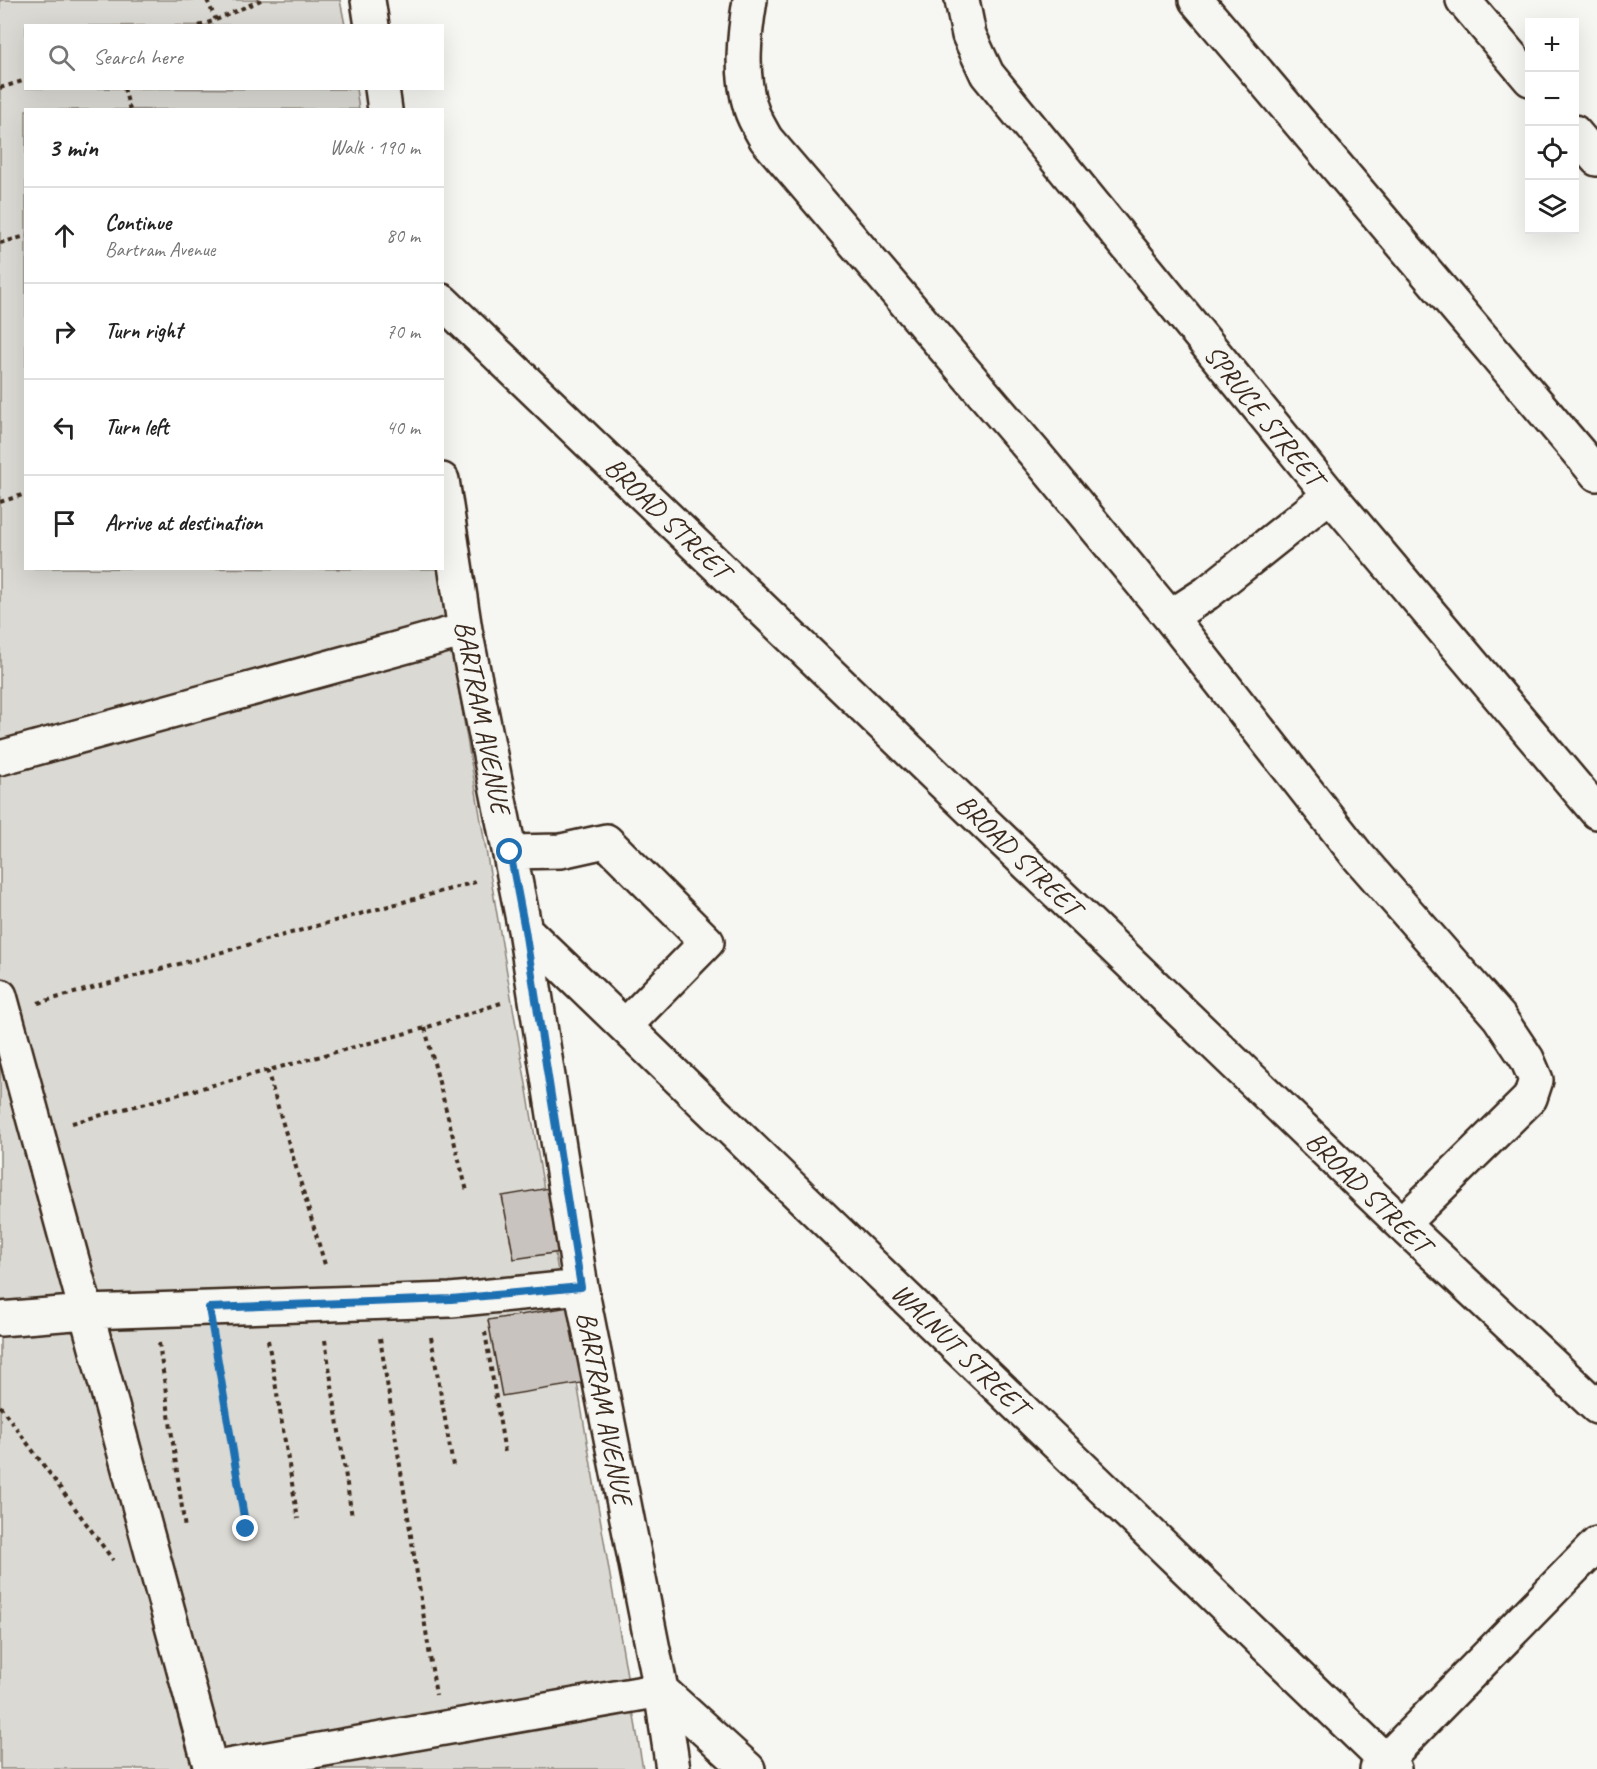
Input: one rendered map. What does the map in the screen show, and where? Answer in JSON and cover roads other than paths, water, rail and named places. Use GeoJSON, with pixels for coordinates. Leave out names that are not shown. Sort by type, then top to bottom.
{"type":"FeatureCollection","features":[{"type":"Feature","properties":{"kind":"street"},"geometry":{"type":"LineString","coordinates":[[368,0],[372,24]]}},
{"type":"Feature","properties":{"kind":"street"},"geometry":{"type":"LineString","coordinates":[[750,0],[744,35],[745,78],[751,110],[766,139],[1036,455],[1170,617],[1357,855],[1499,1017],[1527,1059],[1536,1080],[1530,1098],[1402,1224]]}},
{"type":"Feature","properties":{"kind":"street","name":"SPRUCE STREET"},"geometry":{"type":"LineString","coordinates":[[962,0],[969,35],[987,74],[1330,495],[1597,812]]}},
{"type":"Feature","properties":{"kind":"street"},"geometry":{"type":"LineString","coordinates":[[1196,0],[1597,474]]}},
{"type":"Feature","properties":{"kind":"street"},"geometry":{"type":"LineString","coordinates":[[1463,0],[1525,73]]}},
{"type":"Feature","properties":{"kind":"street"},"geometry":{"type":"LineString","coordinates":[[382,90],[385,108]]}},
{"type":"Feature","properties":{"kind":"street"},"geometry":{"type":"LineString","coordinates":[[1579,137],[1597,159]]}},
{"type":"Feature","properties":{"kind":"street","name":"BROAD STREET"},"geometry":{"type":"LineString","coordinates":[[444,303],[1402,1224],[1597,1407]]}},
{"type":"Feature","properties":{"kind":"street","name":"BARTRAM AVENUE"},"geometry":{"type":"LineString","coordinates":[[444,493],[465,630],[525,930],[581,1287],[661,1689],[673,1769]]}},
{"type":"Feature","properties":{"kind":"street"},"geometry":{"type":"LineString","coordinates":[[1170,617],[1207,593],[1330,495]]}},
{"type":"Feature","properties":{"kind":"street"},"geometry":{"type":"LineString","coordinates":[[0,758],[465,630]]}},
{"type":"Feature","properties":{"kind":"street"},"geometry":{"type":"LineString","coordinates":[[510,852],[561,851],[606,841],[707,942],[625,1026]]}},
{"type":"Feature","properties":{"kind":"street","name":"WALNUT STREET"},"geometry":{"type":"LineString","coordinates":[[525,930],[1385,1766]]}},
{"type":"Feature","properties":{"kind":"street"},"geometry":{"type":"LineString","coordinates":[[2,1004],[211,1769],[661,1689],[748,1769]]}},
{"type":"Feature","properties":{"kind":"street"},"geometry":{"type":"LineString","coordinates":[[0,1339],[15,1317],[86,1312],[424,1300],[581,1287]]}},
{"type":"Feature","properties":{"kind":"street"},"geometry":{"type":"LineString","coordinates":[[1385,1766],[1597,1544]]}}]}
